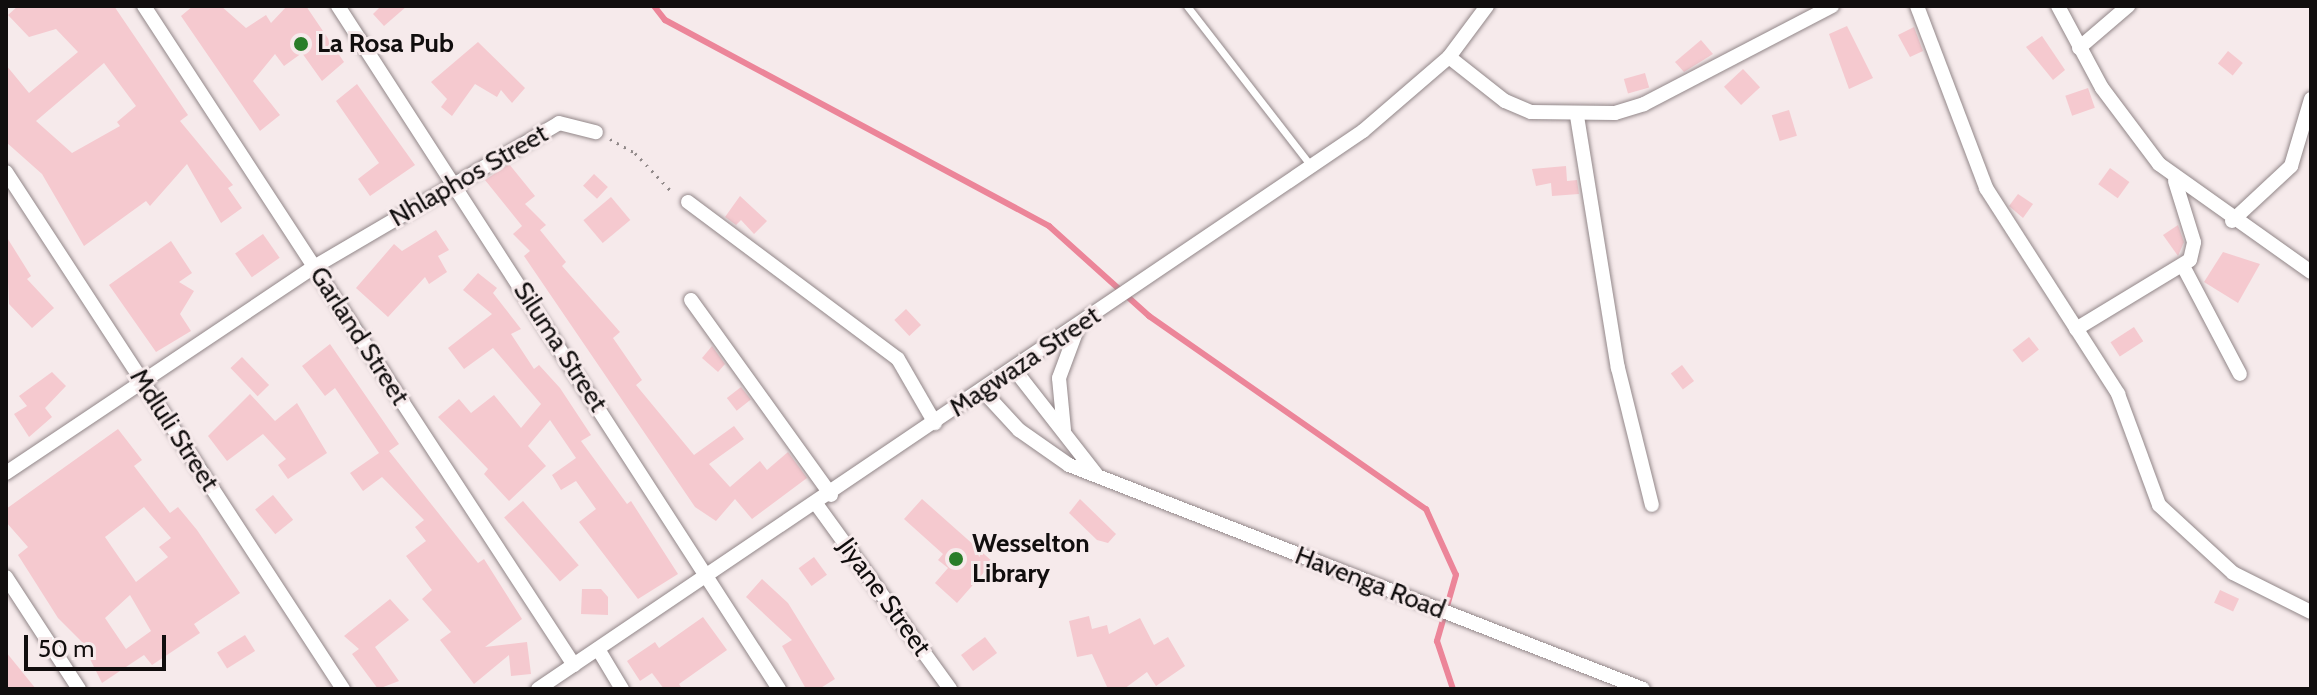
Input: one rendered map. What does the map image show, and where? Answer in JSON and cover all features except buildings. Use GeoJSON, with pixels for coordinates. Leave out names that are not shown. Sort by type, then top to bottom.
{"type":"FeatureCollection","features":[{"type":"Feature","properties":{"kind":"street","name":"Garland Street"},"geometry":{"type":"LineString","coordinates":[[144,6],[574,665]]}},
{"type":"Feature","properties":{"kind":"street","name":"Siluma Street"},"geometry":{"type":"LineString","coordinates":[[338,6],[709,575],[779,689]]}},
{"type":"Feature","properties":{"kind":"street","name":"Magwaza Street"},"geometry":{"type":"LineString","coordinates":[[538,689],[817,505],[1311,166],[1449,57],[1487,6]]}},
{"type":"Feature","properties":{"kind":"street"},"geometry":{"type":"LineString","coordinates":[[1449,57],[1505,101],[1540,114],[1577,116],[1644,104],[1832,6]]}},
{"type":"Feature","properties":{"kind":"street"},"geometry":{"type":"LineString","coordinates":[[1917,6],[1986,188],[2118,394],[2159,505],[2233,573],[2311,612]]}},
{"type":"Feature","properties":{"kind":"street"},"geometry":{"type":"LineString","coordinates":[[2058,6],[2079,48],[2122,119],[2175,180],[2311,272]]}},
{"type":"Feature","properties":{"kind":"street"},"geometry":{"type":"LineString","coordinates":[[2079,48],[2128,6]]}},
{"type":"Feature","properties":{"kind":"street"},"geometry":{"type":"LineString","coordinates":[[2232,221],[2291,166],[2311,99]]}},
{"type":"Feature","properties":{"kind":"street"},"geometry":{"type":"LineString","coordinates":[[1577,116],[1618,368],[1652,505]]}},
{"type":"Feature","properties":{"kind":"street","name":"Nhlaphos Street"},"geometry":{"type":"LineString","coordinates":[[6,473],[314,267],[559,123],[596,132]]}},
{"type":"Feature","properties":{"kind":"street","name":"Mdluli Street"},"geometry":{"type":"LineString","coordinates":[[6,172],[343,689]]}},
{"type":"Feature","properties":{"kind":"street"},"geometry":{"type":"LineString","coordinates":[[2076,329],[2183,266],[2195,248],[2175,180]]}},
{"type":"Feature","properties":{"kind":"street"},"geometry":{"type":"LineString","coordinates":[[688,202],[898,359],[935,423]]}},
{"type":"Feature","properties":{"kind":"street"},"geometry":{"type":"LineString","coordinates":[[2183,266],[2240,374]]}},
{"type":"Feature","properties":{"kind":"street"},"geometry":{"type":"LineString","coordinates":[[691,300],[831,495]]}},
{"type":"Feature","properties":{"kind":"street"},"geometry":{"type":"LineString","coordinates":[[1065,435],[1059,378],[1078,327]]}},
{"type":"Feature","properties":{"kind":"street","name":"Havenga Road"},"geometry":{"type":"LineString","coordinates":[[1014,369],[1097,474]]}},
{"type":"Feature","properties":{"kind":"street","name":"Havenga Road"},"geometry":{"type":"LineString","coordinates":[[983,391],[1044,450],[1097,474],[1643,689]]}},
{"type":"Feature","properties":{"kind":"street","name":"Jiyane Street"},"geometry":{"type":"LineString","coordinates":[[817,505],[950,689]]}},
{"type":"Feature","properties":{"kind":"street"},"geometry":{"type":"LineString","coordinates":[[6,577],[79,689]]}},
{"type":"Feature","properties":{"kind":"street"},"geometry":{"type":"LineString","coordinates":[[598,649],[622,689]]}},
{"type":"Feature","properties":{"kind":"lane"},"geometry":{"type":"LineString","coordinates":[[1187,6],[1311,166]]}},
{"type":"Feature","properties":{"kind":"path"},"geometry":{"type":"LineString","coordinates":[[596,132],[635,153],[663,188],[688,202]]}},
{"type":"Feature","properties":{"kind":"waterway"},"geometry":{"type":"LineString","coordinates":[[654,6],[665,20],[1049,226],[1149,316],[1426,509],[1456,575],[1437,641],[1453,689]]}},
{"type":"Feature","properties":{"kind":"place","name":"La Rosa Pub"},"geometry":{"type":"Point","coordinates":[301,44]}},
{"type":"Feature","properties":{"kind":"place","name":"Wesselton Library"},"geometry":{"type":"Point","coordinates":[956,559]}}]}
